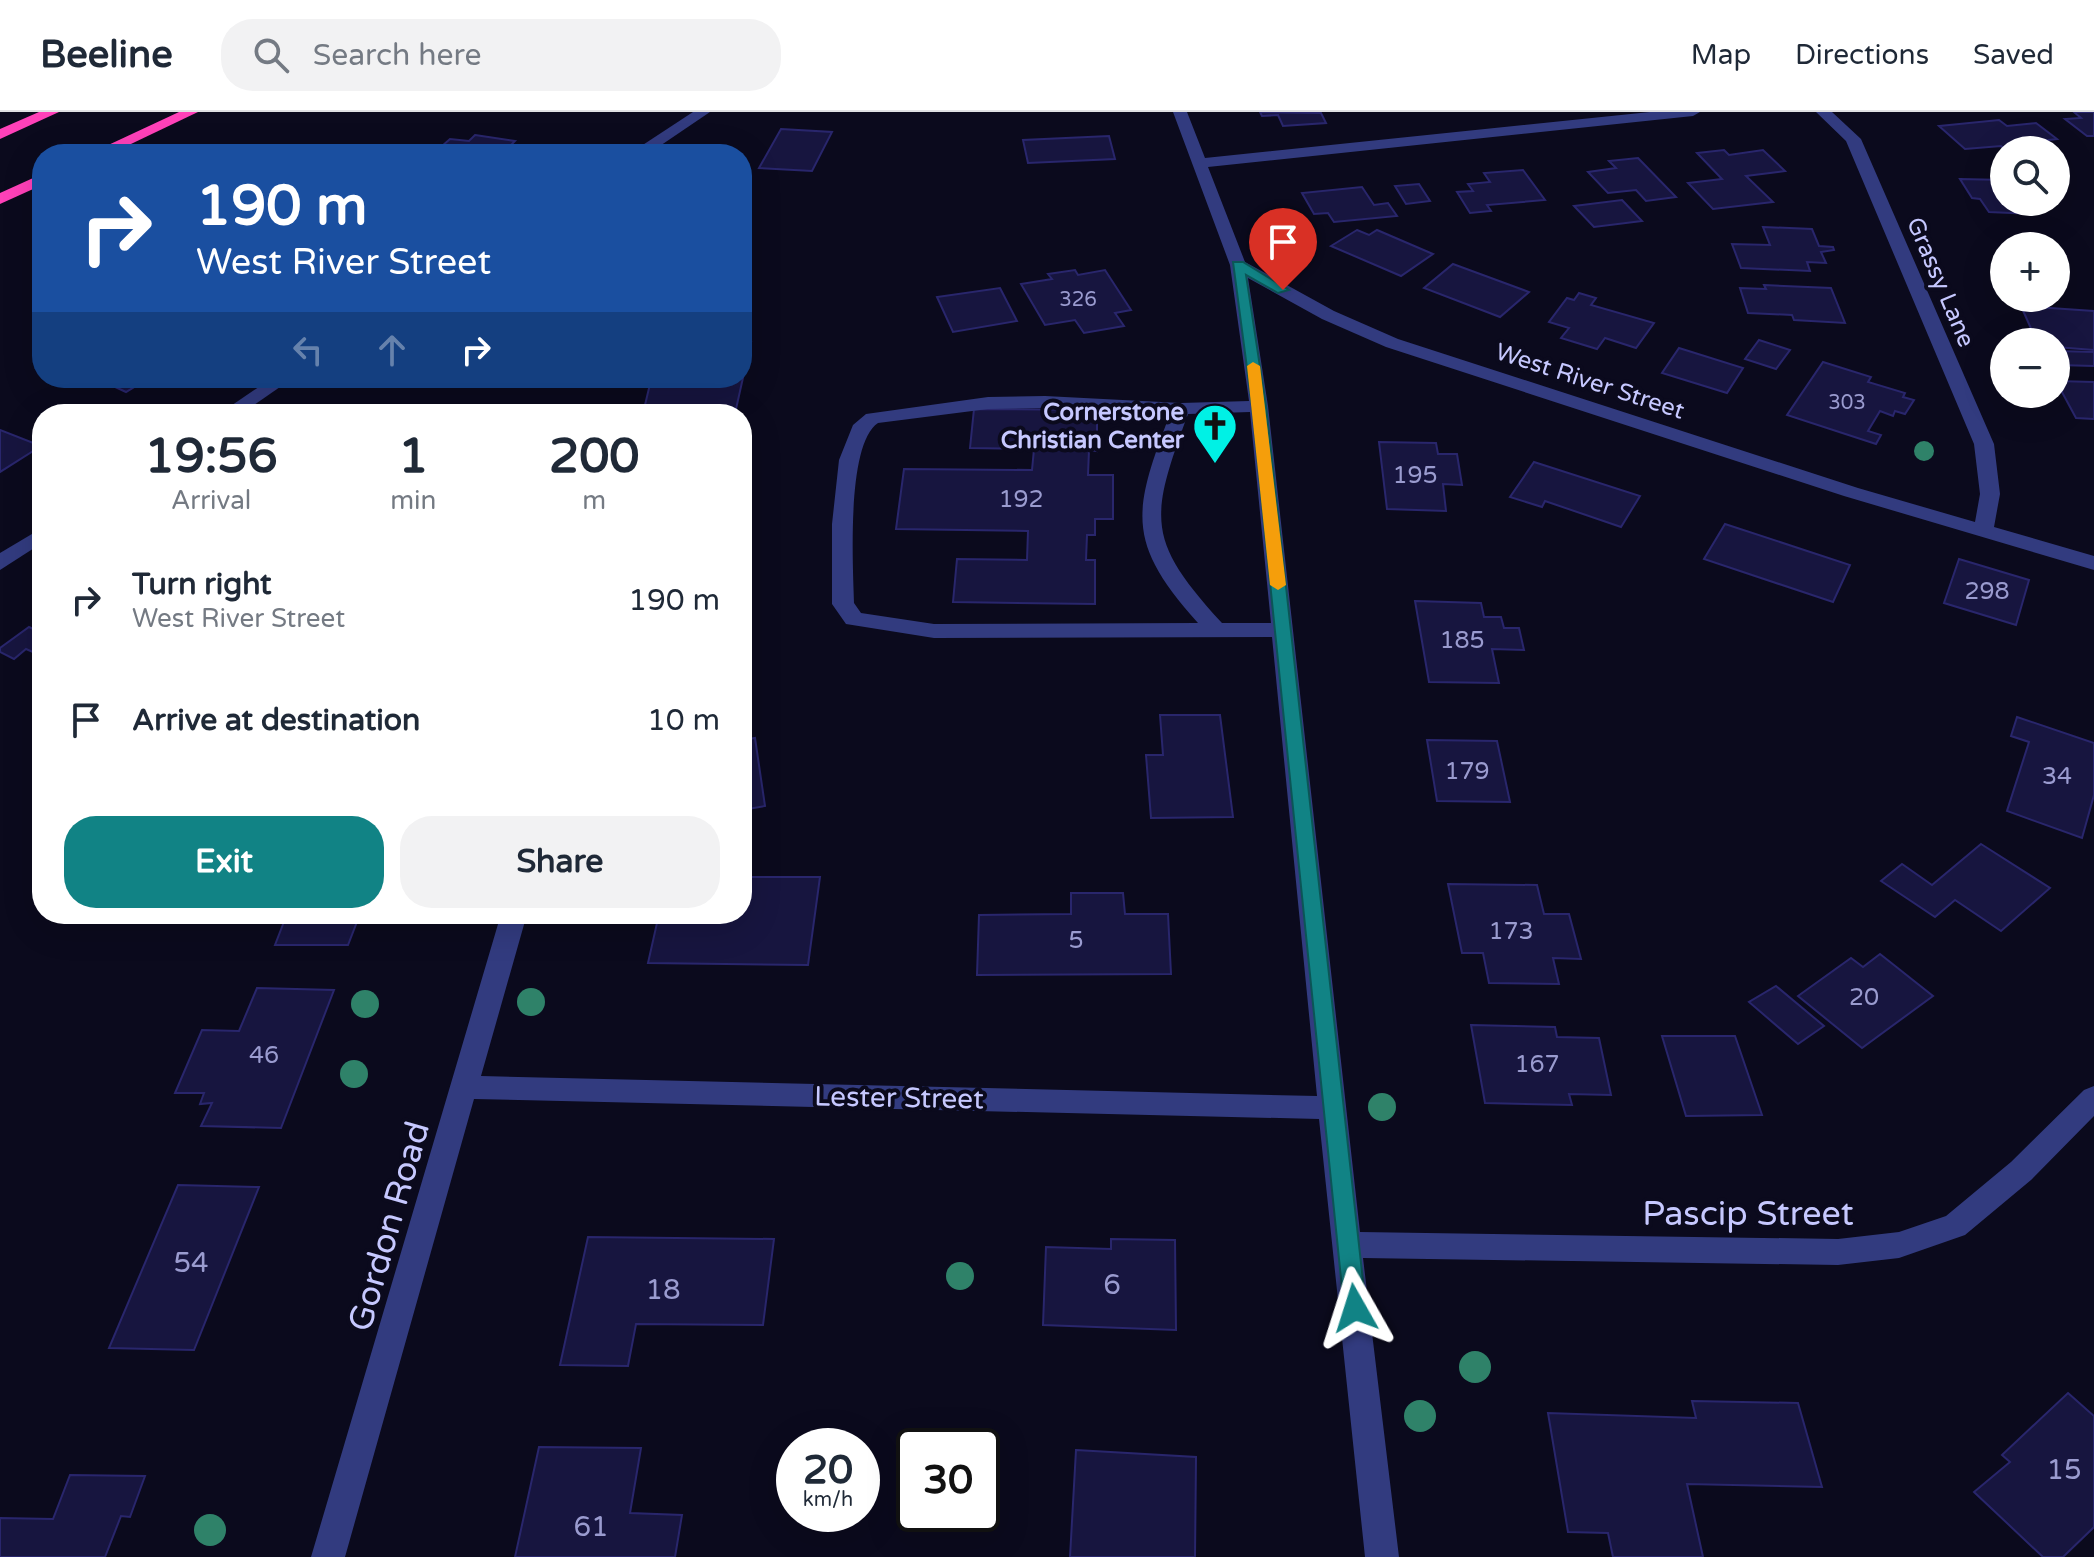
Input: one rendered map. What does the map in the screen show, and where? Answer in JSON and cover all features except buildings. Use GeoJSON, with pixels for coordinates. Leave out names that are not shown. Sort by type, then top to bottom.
{"type":"FeatureCollection","features":[{"type":"Feature","properties":{"kind":"highway"},"geometry":{"type":"LineString","coordinates":[[0,134],[52,112]]}},
{"type":"Feature","properties":{"kind":"highway"},"geometry":{"type":"LineString","coordinates":[[119,144],[191,112]]}},
{"type":"Feature","properties":{"kind":"highway"},"geometry":{"type":"LineString","coordinates":[[0,199],[32,184]]}},
{"type":"Feature","properties":{"kind":"street"},"geometry":{"type":"LineString","coordinates":[[653,144],[703,112]]}},
{"type":"Feature","properties":{"kind":"street"},"geometry":{"type":"LineString","coordinates":[[1180,112],[1238,265],[1259,406],[1382,1557]]}},
{"type":"Feature","properties":{"kind":"street"},"geometry":{"type":"LineString","coordinates":[[1198,163],[1693,112]]}},
{"type":"Feature","properties":{"kind":"street","name":"Grassy Lane"},"geometry":{"type":"LineString","coordinates":[[1823,112],[1853,139],[1984,444],[1990,494],[1983,532]]}},
{"type":"Feature","properties":{"kind":"street","name":"West River Street"},"geometry":{"type":"LineString","coordinates":[[1238,265],[1328,315],[1392,343],[1851,492],[2094,563]]}},
{"type":"Feature","properties":{"kind":"street"},"geometry":{"type":"LineString","coordinates":[[244,404],[268,388]]}},
{"type":"Feature","properties":{"kind":"street"},"geometry":{"type":"LineString","coordinates":[[1259,406],[1181,409],[1045,402],[988,403],[873,418],[862,425],[849,460],[842,524],[843,604],[854,619],[934,631],[1282,630]]}},
{"type":"Feature","properties":{"kind":"street"},"geometry":{"type":"LineString","coordinates":[[1181,409],[1154,481],[1149,527],[1168,573],[1215,629]]}},
{"type":"Feature","properties":{"kind":"street"},"geometry":{"type":"LineString","coordinates":[[0,563],[32,541]]}},
{"type":"Feature","properties":{"kind":"street","name":"Gordon Road"},"geometry":{"type":"LineString","coordinates":[[328,1557],[511,924]]}},
{"type":"Feature","properties":{"kind":"street","name":"Lester Street"},"geometry":{"type":"LineString","coordinates":[[466,1087],[1332,1108]]}},
{"type":"Feature","properties":{"kind":"street","name":"Pascip Street"},"geometry":{"type":"LineString","coordinates":[[1348,1245],[1838,1252],[1899,1245],[1955,1226],[2021,1171],[2094,1098]]}},
{"type":"Feature","properties":{"kind":"slow traffic"},"geometry":{"type":"LineString","coordinates":[[1253,366],[1278,585]]}},
{"type":"Feature","properties":{"kind":"place","name":"Cornerstone Christian Center"},"geometry":{"type":"Point","coordinates":[1215,465]}},
{"type":"Feature","properties":{"kind":"route"},"geometry":{"type":"LineString","coordinates":[[1283,290],[1238,265],[1259,406],[1328,1078],[1355,1308]]}}]}
